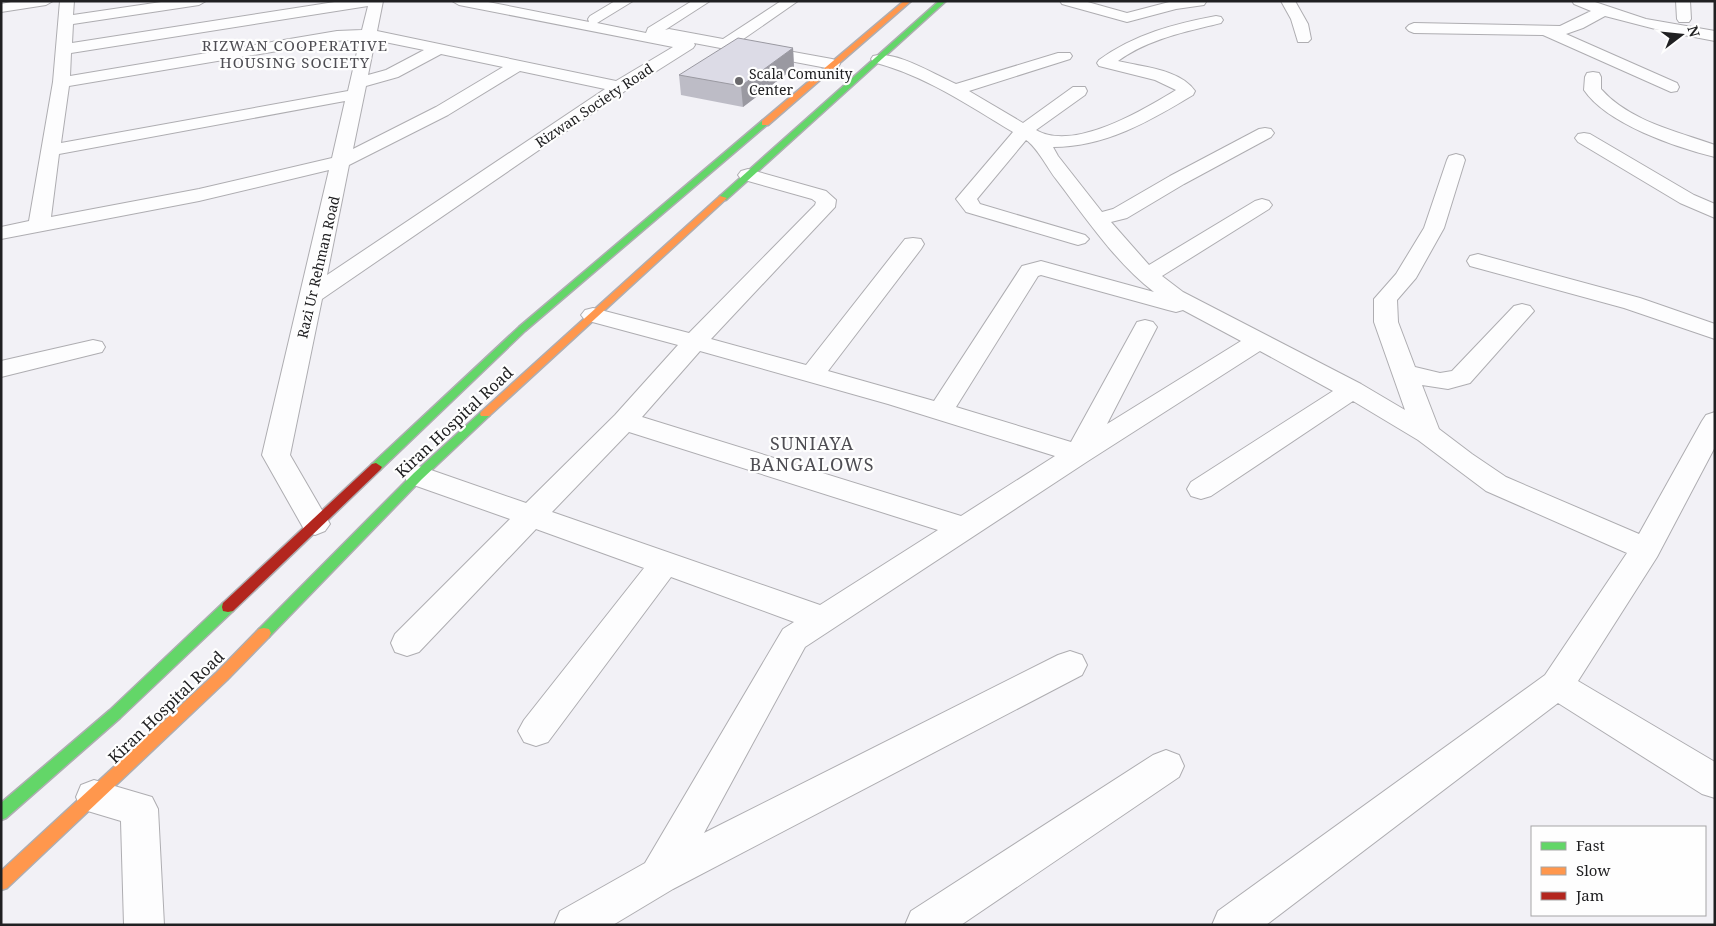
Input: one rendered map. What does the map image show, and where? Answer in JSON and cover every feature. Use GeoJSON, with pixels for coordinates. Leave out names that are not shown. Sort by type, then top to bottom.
{"type":"FeatureCollection","features":[{"type":"Feature","properties":{"kind":"main road","name":"Kiran Hospital Road"},"geometry":{"type":"LineString","coordinates":[[1,813],[115,714],[522,330],[908,1]]}},
{"type":"Feature","properties":{"kind":"main road","name":"Kiran Hospital Road"},"geometry":{"type":"LineString","coordinates":[[1,882],[222,676],[418,476],[593,315],[943,1]]}},
{"type":"Feature","properties":{"kind":"main road"},"geometry":{"type":"LineString","coordinates":[[522,330],[564,342]]}},
{"type":"Feature","properties":{"kind":"street"},"geometry":{"type":"LineString","coordinates":[[1,8],[46,1]]}},
{"type":"Feature","properties":{"kind":"street"},"geometry":{"type":"LineString","coordinates":[[39,226],[61,82],[67,1]]}},
{"type":"Feature","properties":{"kind":"street"},"geometry":{"type":"LineString","coordinates":[[66,21],[199,1]]}},
{"type":"Feature","properties":{"kind":"street"},"geometry":{"type":"LineString","coordinates":[[64,49],[370,1]]}},
{"type":"Feature","properties":{"kind":"street","name":"Razi Ur Rehman Road"},"geometry":{"type":"LineString","coordinates":[[315,524],[276,455],[376,1]]}},
{"type":"Feature","properties":{"kind":"street","name":"Rizwan Society Road"},"geometry":{"type":"LineString","coordinates":[[311,296],[620,87],[686,45],[459,1]]}},
{"type":"Feature","properties":{"kind":"street"},"geometry":{"type":"LineString","coordinates":[[595,19],[626,1]]}},
{"type":"Feature","properties":{"kind":"street"},"geometry":{"type":"LineString","coordinates":[[653,31],[703,1]]}},
{"type":"Feature","properties":{"kind":"street"},"geometry":{"type":"LineString","coordinates":[[726,44],[791,1]]}},
{"type":"Feature","properties":{"kind":"street"},"geometry":{"type":"LineString","coordinates":[[1067,1],[1127,18],[1198,2]]}},
{"type":"Feature","properties":{"kind":"street"},"geometry":{"type":"LineString","coordinates":[[1288,1],[1303,32],[1303,39]]}},
{"type":"Feature","properties":{"kind":"street"},"geometry":{"type":"LineString","coordinates":[[1579,1],[1603,11],[1715,36]]}},
{"type":"Feature","properties":{"kind":"street"},"geometry":{"type":"LineString","coordinates":[[1683,1],[1684,19]]}},
{"type":"Feature","properties":{"kind":"street"},"geometry":{"type":"LineString","coordinates":[[498,2],[832,64]]}},
{"type":"Feature","properties":{"kind":"street"},"geometry":{"type":"LineString","coordinates":[[1414,28],[1561,31],[1578,26],[1603,11]]}},
{"type":"Feature","properties":{"kind":"street"},"geometry":{"type":"LineString","coordinates":[[1032,136],[1074,141],[1113,130],[1146,116],[1187,91],[1182,85],[1152,73],[1136,72],[1105,63],[1119,52],[1172,29],[1216,20]]}},
{"type":"Feature","properties":{"kind":"street"},"geometry":{"type":"LineString","coordinates":[[1546,31],[1671,86]]}},
{"type":"Feature","properties":{"kind":"street"},"geometry":{"type":"LineString","coordinates":[[61,82],[337,36],[370,34],[620,87]]}},
{"type":"Feature","properties":{"kind":"street"},"geometry":{"type":"LineString","coordinates":[[51,150],[358,88],[392,74],[438,49]]}},
{"type":"Feature","properties":{"kind":"street"},"geometry":{"type":"LineString","coordinates":[[955,90],[1064,56]]}},
{"type":"Feature","properties":{"kind":"street"},"geometry":{"type":"LineString","coordinates":[[879,59],[895,62],[955,90],[1032,136],[1097,219],[1147,276],[1175,297],[1352,390],[1427,434],[1496,484],[1646,549]]}},
{"type":"Feature","properties":{"kind":"street"},"geometry":{"type":"LineString","coordinates":[[1,233],[199,194],[341,162],[442,111],[518,65]]}},
{"type":"Feature","properties":{"kind":"street"},"geometry":{"type":"LineString","coordinates":[[1593,77],[1592,90],[1599,101],[1618,113],[1662,132],[1715,151]]}},
{"type":"Feature","properties":{"kind":"street"},"geometry":{"type":"LineString","coordinates":[[1078,239],[973,208],[966,199],[1079,91]]}},
{"type":"Feature","properties":{"kind":"street"},"geometry":{"type":"LineString","coordinates":[[1097,219],[1120,214],[1177,180],[1265,133]]}},
{"type":"Feature","properties":{"kind":"street"},"geometry":{"type":"LineString","coordinates":[[1584,138],[1687,199],[1715,212]]}},
{"type":"Feature","properties":{"kind":"street"},"geometry":{"type":"LineString","coordinates":[[1427,434],[1386,322],[1385,299],[1404,278],[1434,228],[1456,160]]}},
{"type":"Feature","properties":{"kind":"street"},"geometry":{"type":"LineString","coordinates":[[407,643],[624,421],[695,341],[825,207],[826,200],[819,195],[748,175]]}},
{"type":"Feature","properties":{"kind":"street"},"geometry":{"type":"LineString","coordinates":[[1147,276],[1262,205]]}},
{"type":"Feature","properties":{"kind":"street"},"geometry":{"type":"LineString","coordinates":[[813,373],[913,244]]}},
{"type":"Feature","properties":{"kind":"street"},"geometry":{"type":"LineString","coordinates":[[1478,262],[1632,303],[1715,332]]}},
{"type":"Feature","properties":{"kind":"street"},"geometry":{"type":"LineString","coordinates":[[941,410],[1030,271],[1041,268],[1204,312]]}},
{"type":"Feature","properties":{"kind":"street"},"geometry":{"type":"LineString","coordinates":[[1405,372],[1434,380],[1454,382],[1461,377],[1522,311]]}},
{"type":"Feature","properties":{"kind":"street"},"geometry":{"type":"LineString","coordinates":[[593,315],[813,373],[941,410],[1078,454]]}},
{"type":"Feature","properties":{"kind":"street"},"geometry":{"type":"LineString","coordinates":[[1078,454],[1145,327]]}},
{"type":"Feature","properties":{"kind":"street"},"geometry":{"type":"LineString","coordinates":[[659,876],[794,638],[1078,454],[1259,341]]}},
{"type":"Feature","properties":{"kind":"street"},"geometry":{"type":"LineString","coordinates":[[1,369],[93,346]]}},
{"type":"Feature","properties":{"kind":"street"},"geometry":{"type":"LineString","coordinates":[[1201,489],[1352,390]]}},
{"type":"Feature","properties":{"kind":"street"},"geometry":{"type":"LineString","coordinates":[[624,421],[966,528]]}},
{"type":"Feature","properties":{"kind":"street"},"geometry":{"type":"LineString","coordinates":[[1232,925],[1557,685],[1646,549],[1715,421]]}},
{"type":"Feature","properties":{"kind":"street"},"geometry":{"type":"LineString","coordinates":[[418,476],[823,619]]}},
{"type":"Feature","properties":{"kind":"street"},"geometry":{"type":"LineString","coordinates":[[536,731],[665,563]]}},
{"type":"Feature","properties":{"kind":"street"},"geometry":{"type":"LineString","coordinates":[[574,925],[659,876],[1070,665]]}},
{"type":"Feature","properties":{"kind":"street"},"geometry":{"type":"LineString","coordinates":[[1557,685],[1715,782]]}},
{"type":"Feature","properties":{"kind":"street"},"geometry":{"type":"LineString","coordinates":[[925,925],[1166,766]]}},
{"type":"Feature","properties":{"kind":"street"},"geometry":{"type":"LineString","coordinates":[[94,797],[139,809],[144,925]]}},
{"type":"Feature","properties":{"kind":"building"},"geometry":{"type":"Polygon","coordinates":[[[738,38],[793,48],[741,86],[679,75],[738,38]]]}},
{"type":"Feature","properties":{"kind":"traffic: fast"},"geometry":{"type":"LineString","coordinates":[[723,198],[943,1]]}},
{"type":"Feature","properties":{"kind":"traffic: fast"},"geometry":{"type":"LineString","coordinates":[[376,467],[522,329],[765,123]]}},
{"type":"Feature","properties":{"kind":"traffic: fast"},"geometry":{"type":"LineString","coordinates":[[264,633],[418,476],[485,414]]}},
{"type":"Feature","properties":{"kind":"traffic: fast"},"geometry":{"type":"LineString","coordinates":[[1,813],[115,714],[228,607]]}},
{"type":"Feature","properties":{"kind":"traffic: slow"},"geometry":{"type":"LineString","coordinates":[[765,123],[908,1]]}},
{"type":"Feature","properties":{"kind":"traffic: slow"},"geometry":{"type":"LineString","coordinates":[[485,414],[723,198]]}},
{"type":"Feature","properties":{"kind":"traffic: slow"},"geometry":{"type":"LineString","coordinates":[[1,882],[222,676],[264,633]]}},
{"type":"Feature","properties":{"kind":"traffic: jam"},"geometry":{"type":"LineString","coordinates":[[228,607],[376,467]]}},
{"type":"Feature","properties":{"kind":"place","name":"Scala Comunity Center"},"geometry":{"type":"Point","coordinates":[739,81]}},
{"type":"Feature","properties":{"kind":"district","name":"RIZWAN COOPERATIVE HOUSING SOCIETY"},"geometry":{"type":"Point","coordinates":[295,54]}},
{"type":"Feature","properties":{"kind":"district","name":"SUNIAYA BANGALOWS"},"geometry":{"type":"Point","coordinates":[812,453]}}]}
